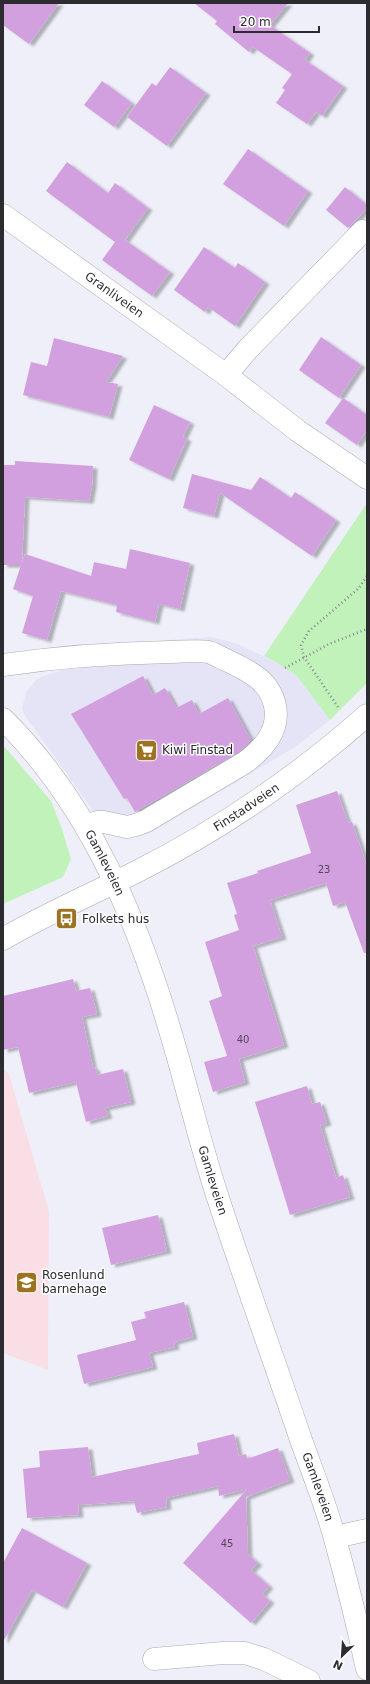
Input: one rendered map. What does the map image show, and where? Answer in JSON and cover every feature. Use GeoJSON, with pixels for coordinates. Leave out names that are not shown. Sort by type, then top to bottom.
{"type":"FeatureCollection","features":[{"type":"Feature","properties":{"kind":"street","name":"Granliveien"},"geometry":{"type":"LineString","coordinates":[[3,215],[226,375],[298,431],[367,478]]}},
{"type":"Feature","properties":{"kind":"street"},"geometry":{"type":"LineString","coordinates":[[226,375],[248,349],[363,231]]}},
{"type":"Feature","properties":{"kind":"street"},"geometry":{"type":"LineString","coordinates":[[3,665],[81,656],[153,652],[209,652],[251,672],[262,682],[269,692],[274,702],[276,713],[273,729],[266,745],[257,754],[146,821],[127,827],[97,822],[87,828]]}},
{"type":"Feature","properties":{"kind":"street","name":"Finstadveien"},"geometry":{"type":"LineString","coordinates":[[3,939],[115,882],[217,826],[305,766],[367,715]]}},
{"type":"Feature","properties":{"kind":"street","name":"Gamleveien"},"geometry":{"type":"LineString","coordinates":[[3,719],[47,769],[87,828],[115,882],[132,922],[174,1041],[217,1196],[335,1536],[360,1634],[367,1669]]}},
{"type":"Feature","properties":{"kind":"street"},"geometry":{"type":"LineString","coordinates":[[335,1536],[367,1530]]}},
{"type":"Feature","properties":{"kind":"street"},"geometry":{"type":"LineString","coordinates":[[154,1658],[223,1653],[245,1653],[264,1659],[309,1681]]}},
{"type":"Feature","properties":{"kind":"path"},"geometry":{"type":"LineString","coordinates":[[340,708],[304,657],[301,645],[309,631],[359,588],[367,576]]}},
{"type":"Feature","properties":{"kind":"path"},"geometry":{"type":"LineString","coordinates":[[304,657],[329,644],[367,629]]}},
{"type":"Feature","properties":{"kind":"shaded area"},"geometry":{"type":"Polygon","coordinates":[[[212,637],[235,643],[276,662],[296,675],[330,720],[295,747],[149,834],[136,836],[97,816],[26,717],[22,709],[26,692],[37,679],[69,668],[131,662],[128,643],[212,637]]]}},
{"type":"Feature","properties":{"kind":"shaded area","name":"Rosenlund barnehage"},"geometry":{"type":"Polygon","coordinates":[[[3,1069],[9,1074],[49,1211],[48,1370],[3,1353],[3,1069]]]}},
{"type":"Feature","properties":{"kind":"green space"},"geometry":{"type":"Polygon","coordinates":[[[367,503],[367,683],[330,720],[296,675],[264,656],[367,503]]]}},
{"type":"Feature","properties":{"kind":"green space"},"geometry":{"type":"Polygon","coordinates":[[[3,745],[51,801],[62,829],[71,859],[63,877],[3,904],[3,745]]]}},
{"type":"Feature","properties":{"kind":"building"},"geometry":{"type":"Polygon","coordinates":[[[3,3],[59,3],[29,44],[3,25],[3,3]]]}},
{"type":"Feature","properties":{"kind":"building"},"geometry":{"type":"Polygon","coordinates":[[[194,3],[288,3],[270,25],[310,53],[305,60],[343,86],[322,116],[316,112],[307,124],[276,103],[285,90],[282,88],[292,74],[253,47],[249,52],[215,24],[217,21],[194,3]]]}},
{"type":"Feature","properties":{"kind":"building"},"geometry":{"type":"Polygon","coordinates":[[[170,67],[206,93],[167,146],[127,117],[152,83],[156,86],[170,67]]]}},
{"type":"Feature","properties":{"kind":"building"},"geometry":{"type":"Polygon","coordinates":[[[102,81],[132,103],[114,127],[84,105],[102,81]]]}},
{"type":"Feature","properties":{"kind":"building"},"geometry":{"type":"Polygon","coordinates":[[[248,149],[308,191],[284,226],[223,184],[248,149]]]}},
{"type":"Feature","properties":{"kind":"building"},"geometry":{"type":"Polygon","coordinates":[[[67,162],[108,193],[115,183],[148,208],[125,240],[170,272],[152,296],[102,260],[115,242],[46,191],[67,162]]]}},
{"type":"Feature","properties":{"kind":"building"},"geometry":{"type":"Polygon","coordinates":[[[345,187],[367,205],[367,208],[348,228],[326,210],[345,187]]]}},
{"type":"Feature","properties":{"kind":"building"},"geometry":{"type":"Polygon","coordinates":[[[204,247],[235,268],[238,263],[265,282],[235,326],[208,307],[205,312],[174,290],[204,247]]]}},
{"type":"Feature","properties":{"kind":"building"},"geometry":{"type":"Polygon","coordinates":[[[321,337],[361,365],[339,398],[299,370],[321,337]]]}},
{"type":"Feature","properties":{"kind":"building"},"geometry":{"type":"Polygon","coordinates":[[[54,338],[123,356],[106,382],[118,384],[109,417],[23,395],[31,362],[47,366],[54,338]]]}},
{"type":"Feature","properties":{"kind":"building"},"geometry":{"type":"Polygon","coordinates":[[[343,398],[367,415],[367,430],[357,445],[325,423],[343,398]]]}},
{"type":"Feature","properties":{"kind":"building"},"geometry":{"type":"Polygon","coordinates":[[[154,405],[190,422],[183,437],[187,439],[169,479],[129,460],[154,405]]]}},
{"type":"Feature","properties":{"kind":"building"},"geometry":{"type":"Polygon","coordinates":[[[15,461],[93,466],[92,486],[89,501],[25,497],[22,563],[25,554],[91,576],[94,562],[126,569],[130,549],[190,563],[180,609],[159,604],[155,622],[116,612],[117,605],[61,591],[47,640],[22,633],[33,596],[13,589],[21,565],[3,565],[3,465],[15,465],[15,461]]]}},
{"type":"Feature","properties":{"kind":"building"},"geometry":{"type":"Polygon","coordinates":[[[192,474],[251,490],[260,477],[291,498],[295,492],[336,520],[312,556],[220,493],[214,516],[183,508],[192,474]]]}},
{"type":"Feature","properties":{"kind":"building"},"geometry":{"type":"Polygon","coordinates":[[[143,676],[153,695],[165,688],[176,708],[192,700],[199,714],[228,698],[251,740],[237,753],[135,812],[127,798],[124,799],[71,714],[143,676]]]}},
{"type":"Feature","properties":{"kind":"building"},"geometry":{"type":"Polygon","coordinates":[[[337,791],[348,823],[352,822],[367,866],[367,953],[364,953],[345,902],[333,906],[326,883],[270,900],[282,937],[253,946],[284,1045],[239,1059],[245,1082],[213,1092],[204,1062],[227,1056],[209,1001],[222,996],[205,942],[239,930],[234,915],[237,914],[227,883],[258,873],[257,871],[311,853],[296,805],[337,791]]]}},
{"type":"Feature","properties":{"kind":"building"},"geometry":{"type":"Polygon","coordinates":[[[73,979],[76,991],[90,988],[97,1014],[82,1017],[93,1068],[95,1067],[97,1075],[123,1069],[131,1102],[105,1108],[108,1116],[86,1122],[76,1082],[29,1093],[18,1047],[3,1050],[3,996],[73,979]]]}},
{"type":"Feature","properties":{"kind":"building"},"geometry":{"type":"Polygon","coordinates":[[[307,1086],[312,1104],[320,1102],[327,1123],[320,1125],[336,1178],[343,1175],[350,1197],[290,1215],[255,1102],[307,1086]]]}},
{"type":"Feature","properties":{"kind":"building"},"geometry":{"type":"Polygon","coordinates":[[[158,1215],[167,1251],[111,1265],[102,1228],[158,1215]]]}},
{"type":"Feature","properties":{"kind":"building"},"geometry":{"type":"Polygon","coordinates":[[[184,1302],[193,1337],[174,1342],[175,1347],[149,1353],[153,1367],[84,1384],[77,1355],[136,1340],[131,1322],[146,1318],[144,1312],[184,1302]]]}},
{"type":"Feature","properties":{"kind":"building"},"geometry":{"type":"Polygon","coordinates":[[[234,1434],[239,1456],[246,1454],[247,1459],[278,1448],[290,1480],[246,1497],[248,1554],[258,1563],[251,1570],[269,1586],[262,1594],[270,1601],[251,1623],[183,1563],[247,1489],[219,1496],[218,1486],[166,1498],[167,1507],[137,1513],[134,1501],[78,1505],[79,1515],[27,1518],[23,1469],[40,1467],[39,1451],[88,1447],[92,1477],[199,1454],[197,1443],[234,1434]]]}},
{"type":"Feature","properties":{"kind":"building"},"geometry":{"type":"Polygon","coordinates":[[[22,1528],[87,1563],[63,1607],[32,1590],[3,1642],[3,1563],[22,1528]]]}},
{"type":"Feature","properties":{"kind":"place","name":"Kiwi Finstad"},"geometry":{"type":"Point","coordinates":[147,750]}},
{"type":"Feature","properties":{"kind":"place","name":"Folkets hus"},"geometry":{"type":"Point","coordinates":[67,919]}},
{"type":"Feature","properties":{"kind":"place","name":"Rosenlund barnehage"},"geometry":{"type":"Point","coordinates":[26,1282]}}]}
